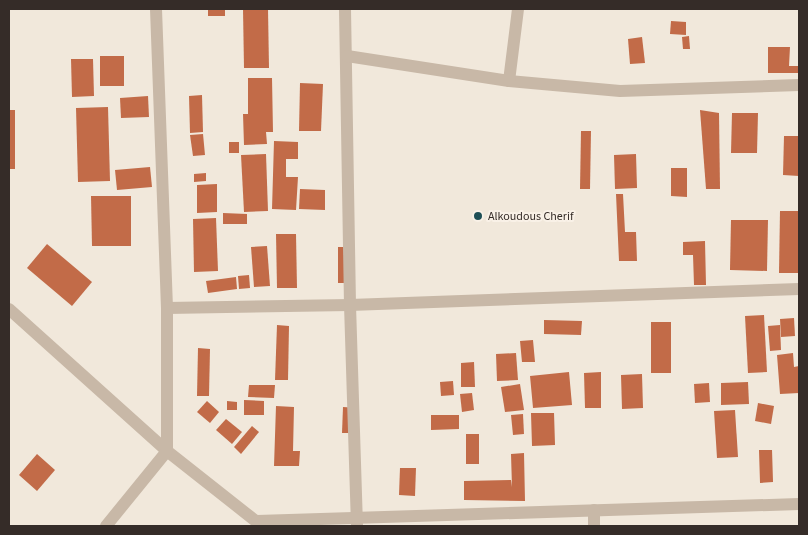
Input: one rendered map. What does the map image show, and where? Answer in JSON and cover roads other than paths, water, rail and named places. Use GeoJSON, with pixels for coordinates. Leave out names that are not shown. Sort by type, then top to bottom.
{"type":"FeatureCollection","features":[{"type":"Feature","properties":{"kind":"street"},"geometry":{"type":"LineString","coordinates":[[106,526],[167,452],[167,308],[156,9]]}},
{"type":"Feature","properties":{"kind":"street"},"geometry":{"type":"LineString","coordinates":[[345,9],[350,305],[358,523]]}},
{"type":"Feature","properties":{"kind":"street"},"geometry":{"type":"LineString","coordinates":[[509,81],[518,9]]}},
{"type":"Feature","properties":{"kind":"street"},"geometry":{"type":"LineString","coordinates":[[347,56],[509,81],[620,91],[799,85]]}},
{"type":"Feature","properties":{"kind":"street"},"geometry":{"type":"LineString","coordinates":[[167,308],[350,305],[799,289]]}},
{"type":"Feature","properties":{"kind":"street"},"geometry":{"type":"LineString","coordinates":[[11,314],[167,452],[260,524],[358,523],[594,510],[799,504]]}},
{"type":"Feature","properties":{"kind":"street"},"geometry":{"type":"LineString","coordinates":[[594,510],[594,526]]}},
{"type":"Feature","properties":{"kind":"place","name":"Alkoudous Cherif"},"geometry":{"type":"Point","coordinates":[478,216]}}]}
